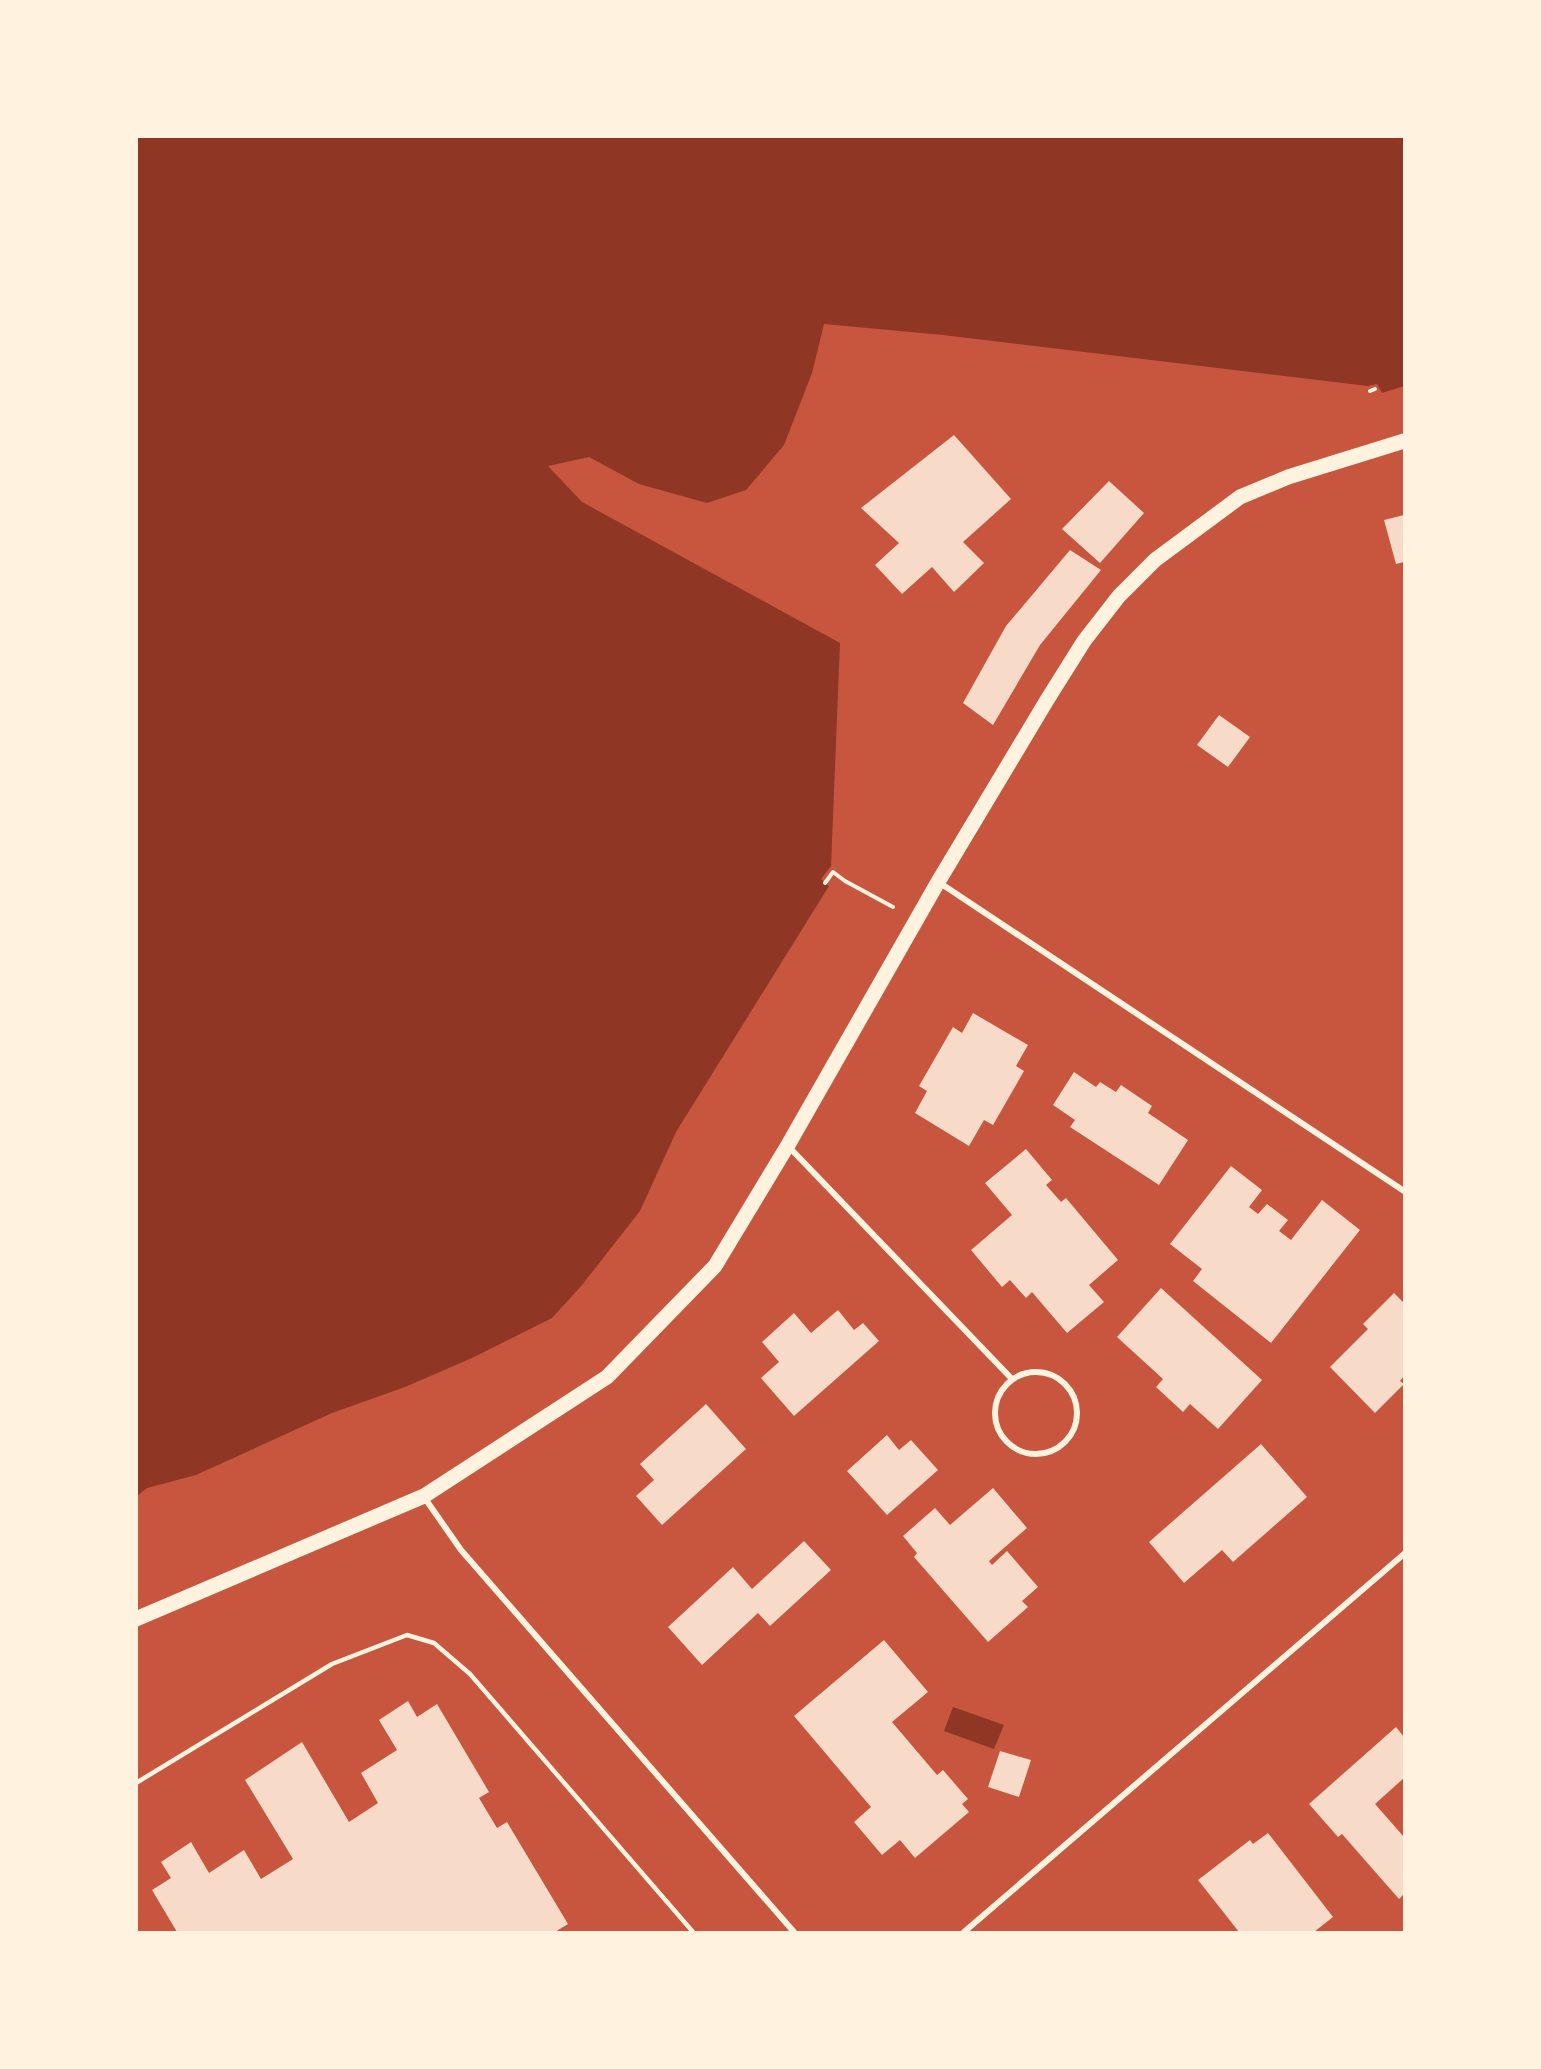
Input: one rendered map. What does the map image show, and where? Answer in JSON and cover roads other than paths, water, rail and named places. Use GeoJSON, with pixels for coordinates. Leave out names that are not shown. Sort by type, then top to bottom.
{"type":"FeatureCollection","features":[{"type":"Feature","properties":{"kind":"main road"},"geometry":{"type":"LineString","coordinates":[[136,1619],[424,1496],[607,1377],[714,1266],[788,1145],[938,882],[1084,641],[1119,597],[1155,560],[1240,497],[1288,477],[1404,441]]}},
{"type":"Feature","properties":{"kind":"street"},"geometry":{"type":"LineString","coordinates":[[938,882],[1404,1191]]}},
{"type":"Feature","properties":{"kind":"street"},"geometry":{"type":"LineString","coordinates":[[788,1145],[1012,1379]]}},
{"type":"Feature","properties":{"kind":"street"},"geometry":{"type":"LineString","coordinates":[[1038,1372],[1052,1375],[1069,1389],[1077,1412],[1076,1421],[1065,1442],[1054,1450],[1039,1454],[1022,1451],[1004,1438],[995,1419],[995,1408],[1005,1386],[1012,1379],[1025,1373],[1038,1372]]}},
{"type":"Feature","properties":{"kind":"street"},"geometry":{"type":"LineString","coordinates":[[424,1496],[461,1550],[794,1932]]}},
{"type":"Feature","properties":{"kind":"street"},"geometry":{"type":"LineString","coordinates":[[964,1932],[1404,1554]]}},
{"type":"Feature","properties":{"kind":"lane"},"geometry":{"type":"LineString","coordinates":[[136,1783],[332,1664],[407,1635],[434,1643],[470,1674],[693,1932]]}}]}
